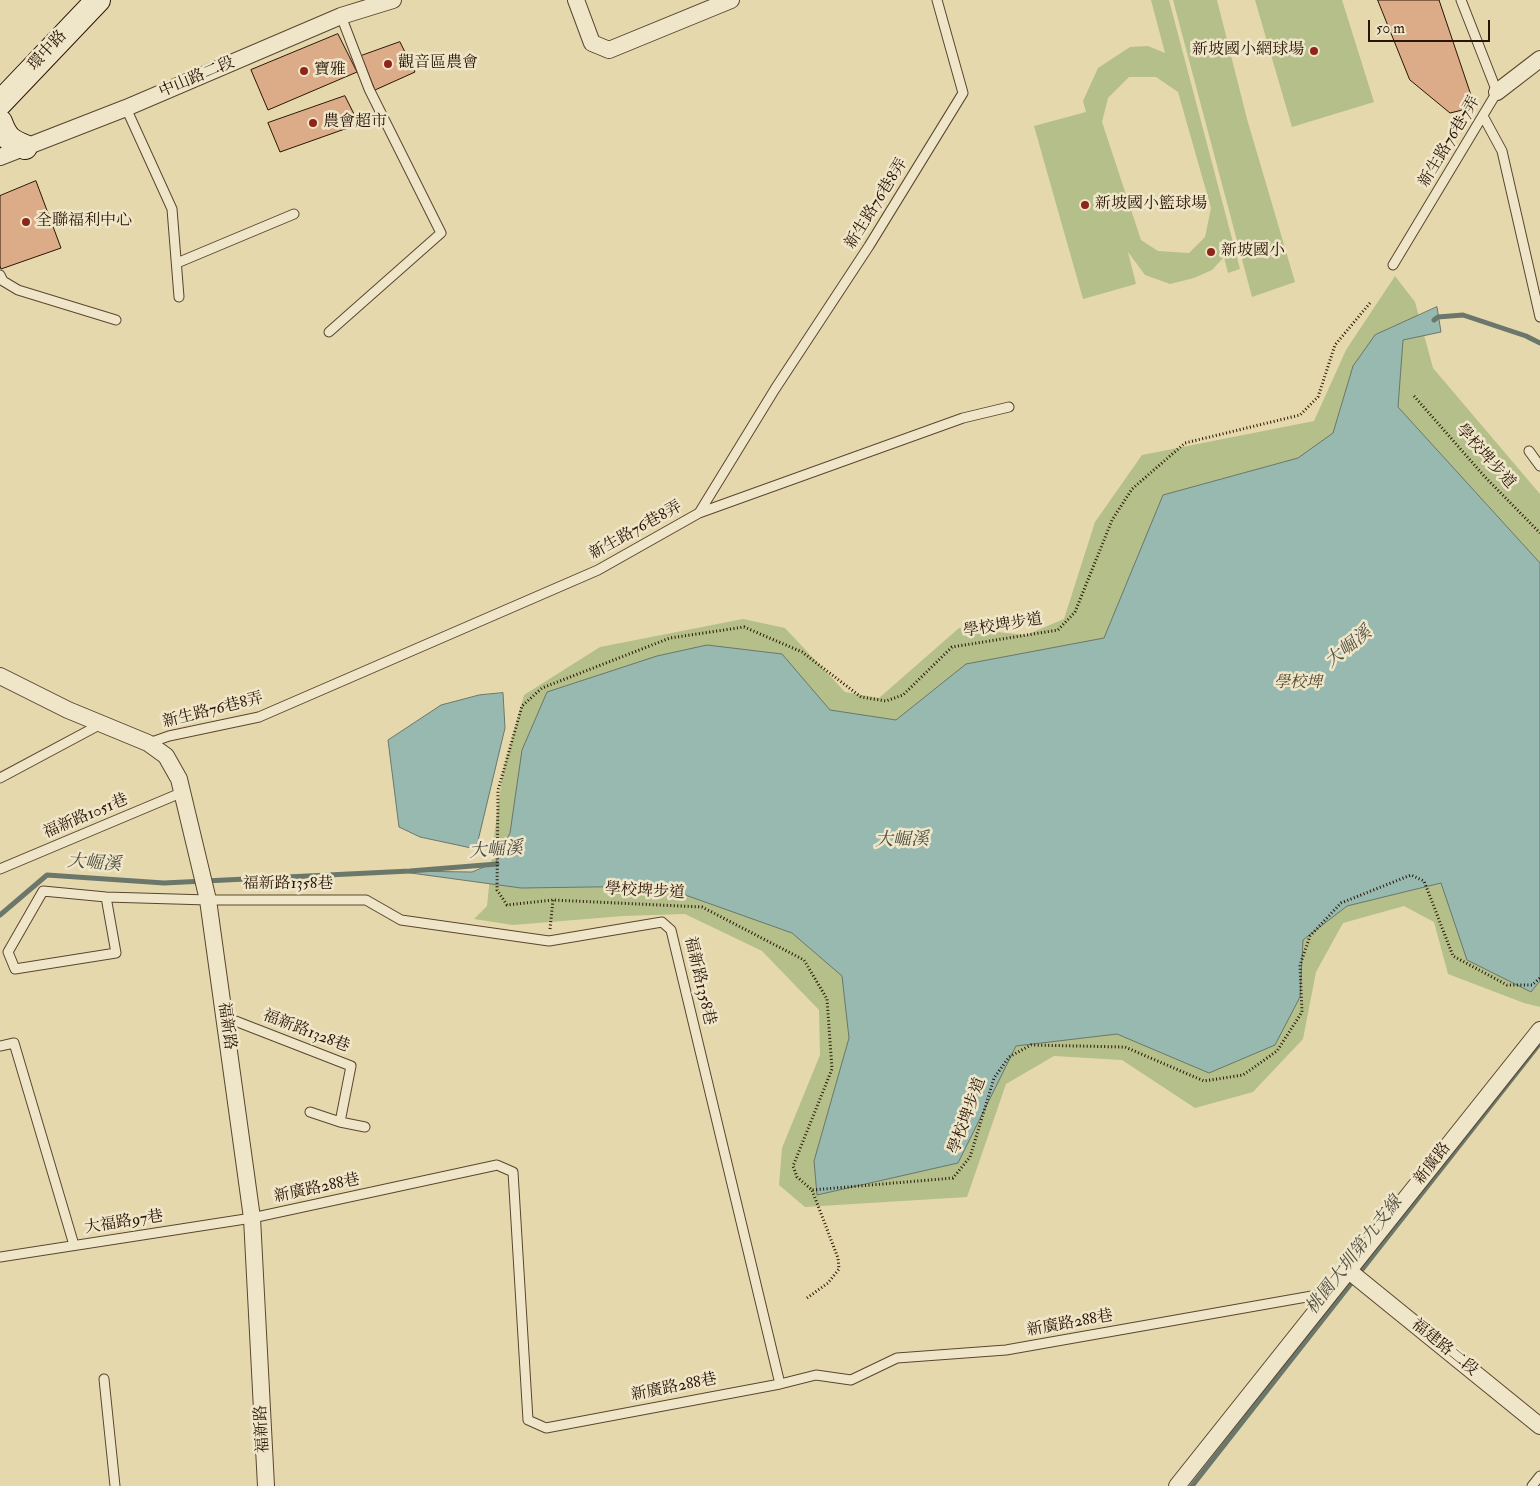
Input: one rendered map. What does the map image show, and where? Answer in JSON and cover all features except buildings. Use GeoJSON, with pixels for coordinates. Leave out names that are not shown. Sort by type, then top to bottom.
{"type":"FeatureCollection","features":[{"type":"Feature","properties":{"kind":"main road","name":"環中路"},"geometry":{"type":"LineString","coordinates":[[0,103],[98,0]]}},
{"type":"Feature","properties":{"kind":"main road"},"geometry":{"type":"LineString","coordinates":[[0,122],[4,134],[11,142],[25,148]]}},
{"type":"Feature","properties":{"kind":"street","name":"中山路二段"},"geometry":{"type":"LineString","coordinates":[[0,157],[126,108],[341,16],[393,0]]}},
{"type":"Feature","properties":{"kind":"street"},"geometry":{"type":"LineString","coordinates":[[576,0],[592,42],[609,50],[731,0]]}},
{"type":"Feature","properties":{"kind":"street"},"geometry":{"type":"LineString","coordinates":[[1497,92],[1540,59]]}},
{"type":"Feature","properties":{"kind":"street","name":"福新路"},"geometry":{"type":"LineString","coordinates":[[0,676],[68,710],[148,744],[166,756],[179,779],[208,900],[252,1218],[266,1486]]}},
{"type":"Feature","properties":{"kind":"street","name":"新廣路"},"geometry":{"type":"LineString","coordinates":[[1177,1486],[1540,1030]]}},
{"type":"Feature","properties":{"kind":"street","name":"福建路二段"},"geometry":{"type":"LineString","coordinates":[[1349,1271],[1540,1426]]}},
{"type":"Feature","properties":{"kind":"lane","name":"新生路76巷8弄"},"geometry":{"type":"LineString","coordinates":[[148,744],[169,736],[259,718],[598,570],[699,513],[963,93],[937,0]]}},
{"type":"Feature","properties":{"kind":"lane","name":"新生路76巷7弄"},"geometry":{"type":"LineString","coordinates":[[1393,266],[1497,92],[1462,0]]}},
{"type":"Feature","properties":{"kind":"lane"},"geometry":{"type":"LineString","coordinates":[[329,332],[441,233],[370,89],[341,16]]}},
{"type":"Feature","properties":{"kind":"lane"},"geometry":{"type":"LineString","coordinates":[[126,108],[172,209],[179,297]]}},
{"type":"Feature","properties":{"kind":"lane"},"geometry":{"type":"LineString","coordinates":[[1483,116],[1502,151],[1540,317]]}},
{"type":"Feature","properties":{"kind":"lane"},"geometry":{"type":"LineString","coordinates":[[176,263],[294,214]]}},
{"type":"Feature","properties":{"kind":"lane"},"geometry":{"type":"LineString","coordinates":[[0,275],[2,280],[18,290],[116,320]]}},
{"type":"Feature","properties":{"kind":"lane"},"geometry":{"type":"LineString","coordinates":[[699,513],[964,418],[1009,407]]}},
{"type":"Feature","properties":{"kind":"lane"},"geometry":{"type":"LineString","coordinates":[[1529,451],[1540,466]]}},
{"type":"Feature","properties":{"kind":"lane"},"geometry":{"type":"LineString","coordinates":[[0,778],[101,724]]}},
{"type":"Feature","properties":{"kind":"lane","name":"福新路1051巷"},"geometry":{"type":"LineString","coordinates":[[0,869],[183,792]]}},
{"type":"Feature","properties":{"kind":"lane","name":"福新路1358巷"},"geometry":{"type":"LineString","coordinates":[[106,897],[116,953],[14,969],[8,952],[44,890],[106,897],[208,900],[366,900],[401,920],[549,941],[662,922],[672,930],[780,1384]]}},
{"type":"Feature","properties":{"kind":"lane","name":"福新路1328巷"},"geometry":{"type":"LineString","coordinates":[[225,1017],[351,1066],[340,1122]]}},
{"type":"Feature","properties":{"kind":"lane"},"geometry":{"type":"LineString","coordinates":[[0,1046],[14,1042],[74,1245]]}},
{"type":"Feature","properties":{"kind":"lane"},"geometry":{"type":"LineString","coordinates":[[310,1112],[340,1122],[365,1127]]}},
{"type":"Feature","properties":{"kind":"lane","name":"新廣路288巷"},"geometry":{"type":"LineString","coordinates":[[252,1218],[497,1165],[513,1172],[528,1420],[546,1428],[780,1384],[816,1375],[850,1380],[897,1358],[1006,1350],[1332,1292]]}},
{"type":"Feature","properties":{"kind":"lane","name":"大福路97巷"},"geometry":{"type":"LineString","coordinates":[[0,1257],[252,1218]]}},
{"type":"Feature","properties":{"kind":"lane"},"geometry":{"type":"LineString","coordinates":[[104,1379],[115,1486]]}},
{"type":"Feature","properties":{"kind":"lane"},"geometry":{"type":"LineString","coordinates":[[1532,1486],[1540,1476]]}},
{"type":"Feature","properties":{"kind":"path","name":"學校埤步道"},"geometry":{"type":"LineString","coordinates":[[1370,303],[1335,344],[1318,397],[1300,415],[1185,442],[1132,489],[1112,520],[1075,612],[1058,630],[952,647],[903,695],[886,701],[861,697],[802,652],[744,627],[670,638],[542,688],[522,706],[498,790],[497,890],[507,905],[553,900],[702,907],[804,960],[827,999],[832,1069],[793,1166],[797,1177],[812,1190],[953,1178],[970,1157],[994,1078],[1009,1056],[1031,1045],[1125,1047],[1204,1081],[1243,1075],[1277,1051],[1302,1012],[1300,965],[1310,936],[1341,903],[1412,875],[1424,881],[1453,956],[1507,985],[1532,985],[1540,978]]}},
{"type":"Feature","properties":{"kind":"path","name":"學校埤步道"},"geometry":{"type":"LineString","coordinates":[[1414,396],[1485,477],[1540,533]]}},
{"type":"Feature","properties":{"kind":"path"},"geometry":{"type":"LineString","coordinates":[[549,941],[553,900]]}},
{"type":"Feature","properties":{"kind":"path"},"geometry":{"type":"LineString","coordinates":[[807,1298],[828,1283],[839,1270],[838,1258],[812,1190]]}},
{"type":"Feature","properties":{"kind":"green space"},"geometry":{"type":"Polygon","coordinates":[[[1151,0],[1169,0],[1240,269],[1228,273],[1224,257],[1212,270],[1194,278],[1170,284],[1145,275],[1128,252],[1136,284],[1083,299],[1034,126],[1086,112],[1083,101],[1098,68],[1130,47],[1148,46],[1165,53],[1151,0]],[[1129,77],[1108,98],[1102,122],[1141,240],[1158,251],[1189,253],[1205,237],[1211,208],[1178,92],[1156,77],[1129,77]]]}},
{"type":"Feature","properties":{"kind":"green space"},"geometry":{"type":"Polygon","coordinates":[[[1173,0],[1217,0],[1247,119],[1295,282],[1252,297],[1173,0]]]}},
{"type":"Feature","properties":{"kind":"green space","name":"新坡國小網球場"},"geometry":{"type":"Polygon","coordinates":[[[1255,0],[1342,0],[1374,102],[1292,127],[1255,0]]]}},
{"type":"Feature","properties":{"kind":"green space","name":"學校埤"},"geometry":{"type":"Polygon","coordinates":[[[1395,276],[1415,302],[1433,368],[1540,494],[1540,1007],[1524,1003],[1448,974],[1434,922],[1404,906],[1343,923],[1316,972],[1303,1039],[1253,1092],[1195,1108],[1122,1060],[1054,1056],[1006,1084],[967,1197],[805,1207],[779,1185],[782,1148],[820,1055],[819,1010],[762,951],[685,914],[623,916],[513,925],[474,919],[487,906],[503,771],[524,695],[600,647],[743,619],[785,628],[845,692],[879,698],[959,628],[1026,635],[1064,619],[1095,522],[1142,455],[1314,421],[1346,350],[1395,276]]]}},
{"type":"Feature","properties":{"kind":"water","name":"學校埤"},"geometry":{"type":"Polygon","coordinates":[[[1437,307],[1441,332],[1403,340],[1398,407],[1540,563],[1540,981],[1531,992],[1467,960],[1441,883],[1347,906],[1303,940],[1300,997],[1275,1045],[1209,1073],[1117,1034],[1016,1046],[958,1163],[817,1195],[814,1161],[849,1038],[842,976],[792,933],[660,886],[521,888],[396,871],[472,872],[496,862],[510,833],[522,750],[547,692],[657,656],[707,645],[782,654],[830,710],[896,720],[966,664],[1104,638],[1163,495],[1298,458],[1333,433],[1353,366],[1375,335],[1437,307]]]}},
{"type":"Feature","properties":{"kind":"water"},"geometry":{"type":"Polygon","coordinates":[[[503,693],[505,728],[476,849],[420,837],[399,827],[388,740],[441,705],[479,695],[503,693]]]}},
{"type":"Feature","properties":{"kind":"waterway","name":"大崛溪"},"geometry":{"type":"LineString","coordinates":[[1434,320],[1438,317],[1463,315],[1526,336],[1540,343]]}},
{"type":"Feature","properties":{"kind":"waterway","name":"大崛溪"},"geometry":{"type":"LineString","coordinates":[[0,915],[47,875],[164,883],[410,871],[497,864]]}},
{"type":"Feature","properties":{"kind":"waterway","name":"桃園大圳第九支線"},"geometry":{"type":"LineString","coordinates":[[1192,1486],[1540,1043]]}},
{"type":"Feature","properties":{"kind":"place","name":"新坡國小網球場"},"geometry":{"type":"Point","coordinates":[1314,51]}},
{"type":"Feature","properties":{"kind":"place","name":"觀音區農會"},"geometry":{"type":"Point","coordinates":[388,64]}},
{"type":"Feature","properties":{"kind":"place","name":"寶雅"},"geometry":{"type":"Point","coordinates":[304,71]}},
{"type":"Feature","properties":{"kind":"place","name":"農會超市"},"geometry":{"type":"Point","coordinates":[313,123]}},
{"type":"Feature","properties":{"kind":"place","name":"新坡國小籃球場"},"geometry":{"type":"Point","coordinates":[1085,205]}},
{"type":"Feature","properties":{"kind":"place","name":"全聯福利中心"},"geometry":{"type":"Point","coordinates":[26,222]}},
{"type":"Feature","properties":{"kind":"place","name":"新坡國小"},"geometry":{"type":"Point","coordinates":[1211,252]}}]}
